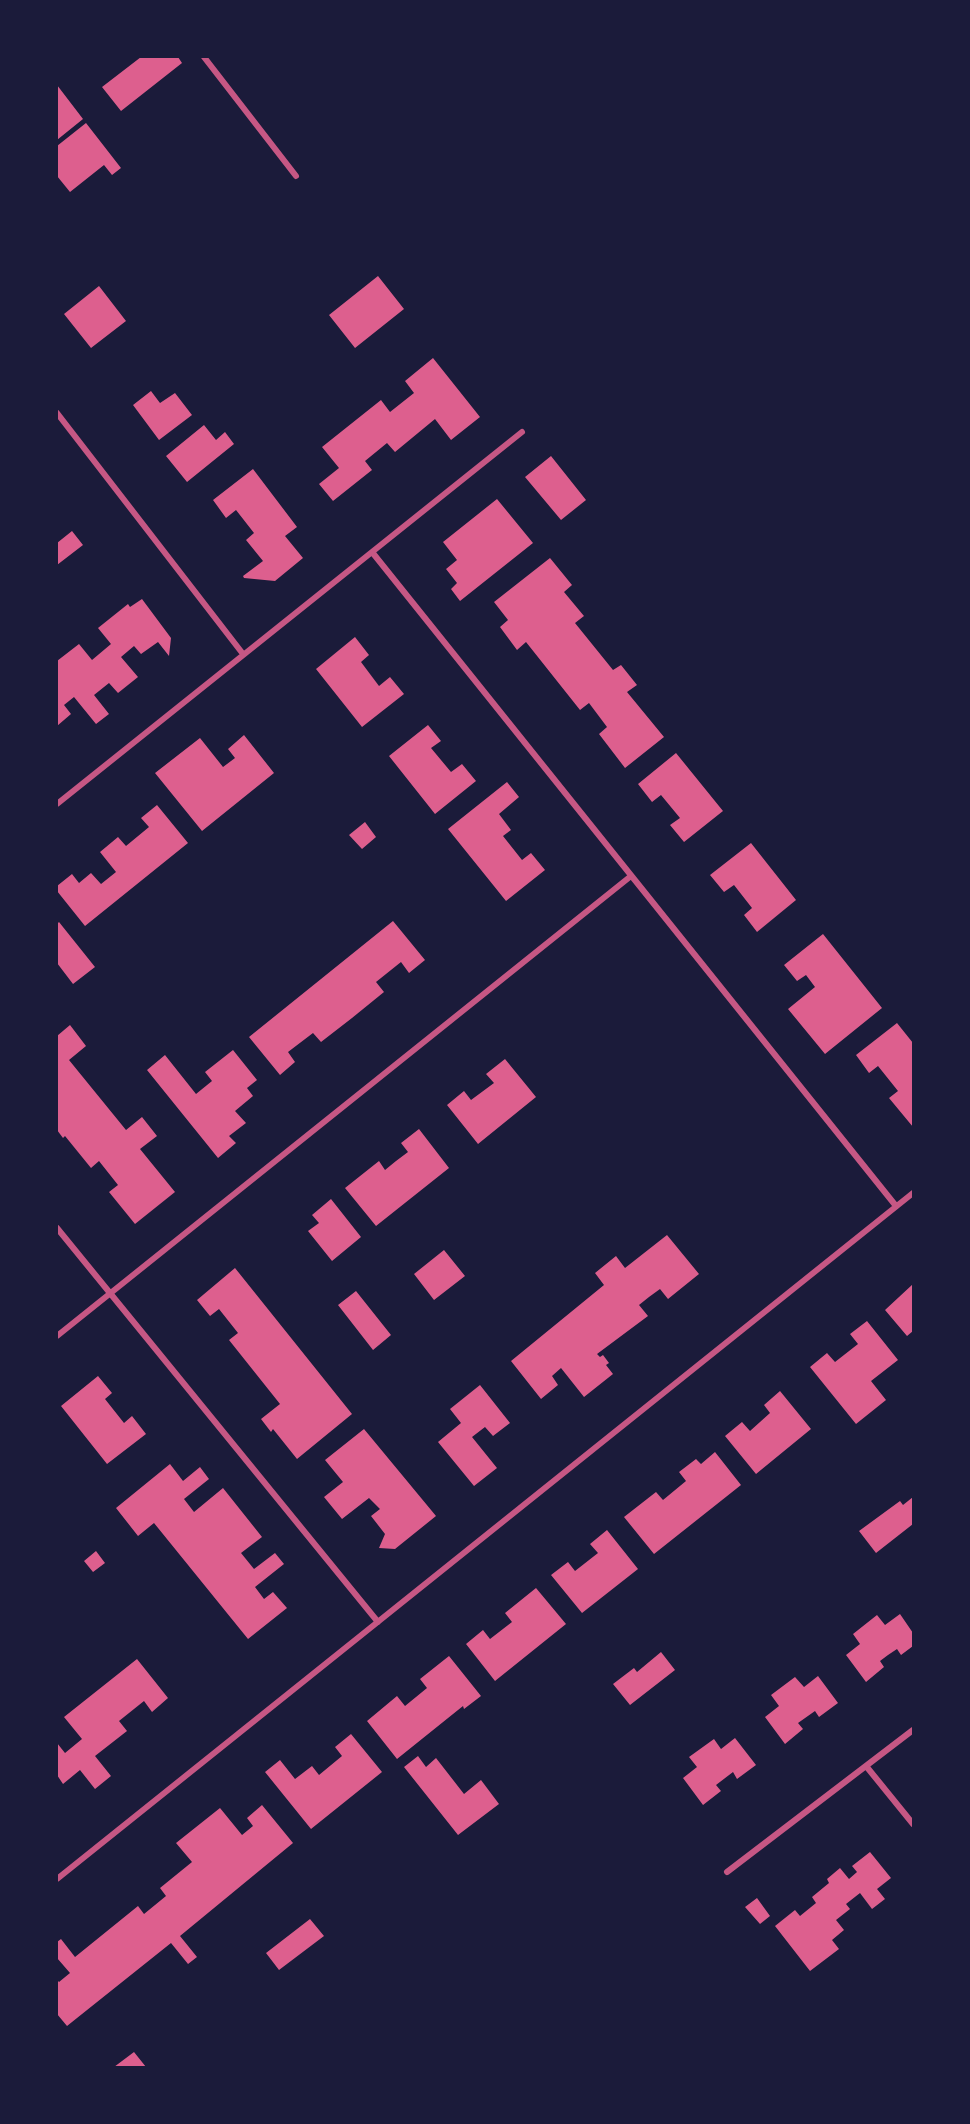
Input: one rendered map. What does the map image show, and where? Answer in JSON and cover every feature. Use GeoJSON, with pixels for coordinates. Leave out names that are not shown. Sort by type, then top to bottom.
{"type":"FeatureCollection","features":[{"type":"Feature","properties":{"kind":"street"},"geometry":{"type":"LineString","coordinates":[[204,57],[296,176]]}},
{"type":"Feature","properties":{"kind":"street"},"geometry":{"type":"LineString","coordinates":[[57,412],[243,654]]}},
{"type":"Feature","properties":{"kind":"street"},"geometry":{"type":"LineString","coordinates":[[57,804],[522,432]]}},
{"type":"Feature","properties":{"kind":"street"},"geometry":{"type":"LineString","coordinates":[[372,552],[896,1206]]}},
{"type":"Feature","properties":{"kind":"street"},"geometry":{"type":"LineString","coordinates":[[57,1336],[632,876]]}},
{"type":"Feature","properties":{"kind":"street"},"geometry":{"type":"LineString","coordinates":[[57,1880],[913,1193]]}},
{"type":"Feature","properties":{"kind":"street"},"geometry":{"type":"LineString","coordinates":[[57,1228],[378,1622]]}},
{"type":"Feature","properties":{"kind":"street"},"geometry":{"type":"LineString","coordinates":[[727,1872],[913,1730]]}},
{"type":"Feature","properties":{"kind":"street"},"geometry":{"type":"LineString","coordinates":[[866,1766],[913,1824]]}},
{"type":"Feature","properties":{"kind":"building"},"geometry":{"type":"Polygon","coordinates":[[[141,57],[178,57],[182,63],[121,111],[102,87],[141,57]]]}},
{"type":"Feature","properties":{"kind":"building"},"geometry":{"type":"Polygon","coordinates":[[[57,85],[83,119],[57,140],[57,85]]]}},
{"type":"Feature","properties":{"kind":"building"},"geometry":{"type":"Polygon","coordinates":[[[86,123],[121,168],[112,175],[104,165],[70,192],[57,176],[57,146],[86,123]]]}},
{"type":"Feature","properties":{"kind":"building"},"geometry":{"type":"Polygon","coordinates":[[[378,276],[404,309],[355,348],[329,315],[378,276]]]}},
{"type":"Feature","properties":{"kind":"building"},"geometry":{"type":"Polygon","coordinates":[[[99,286],[126,321],[91,348],[64,314],[99,286]]]}},
{"type":"Feature","properties":{"kind":"building"},"geometry":{"type":"Polygon","coordinates":[[[433,358],[480,417],[451,440],[435,419],[395,452],[387,443],[365,461],[372,470],[333,501],[319,484],[339,468],[322,447],[381,400],[390,412],[414,393],[405,381],[433,358]]]}},
{"type":"Feature","properties":{"kind":"building"},"geometry":{"type":"Polygon","coordinates":[[[151,391],[160,403],[175,393],[192,415],[159,440],[133,405],[151,391]]]}},
{"type":"Feature","properties":{"kind":"building"},"geometry":{"type":"Polygon","coordinates":[[[204,425],[216,440],[225,432],[234,444],[187,482],[166,456],[204,425]]]}},
{"type":"Feature","properties":{"kind":"building"},"geometry":{"type":"Polygon","coordinates":[[[551,456],[586,500],[561,520],[525,477],[551,456]]]}},
{"type":"Feature","properties":{"kind":"building"},"geometry":{"type":"Polygon","coordinates":[[[253,469],[297,527],[285,536],[303,558],[275,581],[244,578],[243,576],[263,561],[246,540],[254,533],[236,510],[226,518],[213,500],[253,469]]]}},
{"type":"Feature","properties":{"kind":"building"},"geometry":{"type":"Polygon","coordinates":[[[497,499],[533,543],[460,601],[451,589],[457,583],[446,569],[457,560],[443,542],[497,499]]]}},
{"type":"Feature","properties":{"kind":"building"},"geometry":{"type":"Polygon","coordinates":[[[72,531],[83,545],[57,565],[57,543],[72,531]]]}},
{"type":"Feature","properties":{"kind":"building"},"geometry":{"type":"Polygon","coordinates":[[[550,558],[572,585],[564,592],[584,616],[575,623],[613,670],[621,665],[637,685],[627,692],[664,737],[625,768],[599,734],[607,727],[589,703],[580,710],[526,642],[517,650],[500,627],[508,620],[494,602],[550,558]]]}},
{"type":"Feature","properties":{"kind":"building"},"geometry":{"type":"Polygon","coordinates":[[[142,599],[171,638],[169,656],[158,642],[141,654],[134,646],[121,657],[138,677],[118,693],[109,683],[94,695],[109,714],[96,724],[74,697],[64,705],[71,714],[57,726],[57,661],[79,644],[92,660],[111,644],[98,628],[128,604],[130,607],[142,599]]]}},
{"type":"Feature","properties":{"kind":"building"},"geometry":{"type":"Polygon","coordinates":[[[355,637],[369,655],[361,662],[379,686],[390,677],[404,694],[362,727],[316,669],[355,637]]]}},
{"type":"Feature","properties":{"kind":"building"},"geometry":{"type":"Polygon","coordinates":[[[428,725],[441,741],[431,748],[451,772],[462,764],[476,781],[435,814],[389,756],[428,725]]]}},
{"type":"Feature","properties":{"kind":"building"},"geometry":{"type":"Polygon","coordinates":[[[244,735],[274,773],[202,831],[155,773],[200,738],[223,767],[235,758],[228,749],[244,735]]]}},
{"type":"Feature","properties":{"kind":"building"},"geometry":{"type":"Polygon","coordinates":[[[676,753],[723,811],[684,842],[670,825],[680,818],[661,795],[652,802],[638,784],[676,753]]]}},
{"type":"Feature","properties":{"kind":"building"},"geometry":{"type":"Polygon","coordinates":[[[507,782],[519,797],[499,814],[511,830],[503,836],[522,860],[531,853],[545,870],[506,901],[448,829],[507,782]]]}},
{"type":"Feature","properties":{"kind":"building"},"geometry":{"type":"Polygon","coordinates":[[[157,805],[188,843],[85,926],[57,891],[57,886],[72,874],[79,883],[91,873],[101,884],[116,872],[100,852],[118,837],[126,846],[149,827],[141,818],[157,805]]]}},
{"type":"Feature","properties":{"kind":"building"},"geometry":{"type":"Polygon","coordinates":[[[365,822],[376,837],[362,849],[349,835],[365,822]]]}},
{"type":"Feature","properties":{"kind":"building"},"geometry":{"type":"Polygon","coordinates":[[[751,843],[796,900],[757,932],[744,915],[752,908],[734,885],[724,892],[710,875],[751,843]]]}},
{"type":"Feature","properties":{"kind":"building"},"geometry":{"type":"Polygon","coordinates":[[[393,921],[425,960],[409,973],[401,962],[376,982],[384,992],[352,1018],[321,1042],[313,1033],[288,1052],[295,1062],[280,1075],[249,1037],[393,921]]]}},
{"type":"Feature","properties":{"kind":"building"},"geometry":{"type":"Polygon","coordinates":[[[59,922],[95,967],[73,984],[57,963],[57,924],[59,922]]]}},
{"type":"Feature","properties":{"kind":"building"},"geometry":{"type":"Polygon","coordinates":[[[823,934],[882,1008],[825,1054],[788,1009],[815,987],[806,975],[797,981],[784,965],[823,934]]]}},
{"type":"Feature","properties":{"kind":"building"},"geometry":{"type":"Polygon","coordinates":[[[897,1023],[913,1043],[913,1127],[889,1098],[898,1091],[878,1066],[869,1073],[856,1055],[897,1023]]]}},
{"type":"Feature","properties":{"kind":"building"},"geometry":{"type":"Polygon","coordinates":[[[70,1025],[86,1046],[69,1060],[126,1130],[142,1117],[157,1136],[140,1149],[175,1192],[135,1224],[109,1192],[118,1185],[99,1161],[91,1168],[65,1136],[63,1138],[57,1130],[57,1036],[70,1025]]]}},
{"type":"Feature","properties":{"kind":"building"},"geometry":{"type":"Polygon","coordinates":[[[233,1050],[257,1080],[247,1088],[253,1096],[235,1111],[246,1123],[229,1136],[236,1143],[218,1158],[147,1070],[165,1055],[196,1094],[212,1081],[205,1072],[233,1050]]]}},
{"type":"Feature","properties":{"kind":"building"},"geometry":{"type":"Polygon","coordinates":[[[505,1059],[536,1097],[478,1144],[447,1105],[464,1091],[471,1100],[494,1083],[486,1074],[505,1059]]]}},
{"type":"Feature","properties":{"kind":"building"},"geometry":{"type":"Polygon","coordinates":[[[419,1129],[449,1168],[376,1226],[345,1188],[379,1161],[385,1170],[408,1152],[401,1143],[419,1129]]]}},
{"type":"Feature","properties":{"kind":"building"},"geometry":{"type":"Polygon","coordinates":[[[331,1199],[361,1237],[332,1261],[308,1231],[319,1223],[312,1215],[331,1199]]]}},
{"type":"Feature","properties":{"kind":"building"},"geometry":{"type":"Polygon","coordinates":[[[667,1235],[699,1274],[668,1299],[660,1289],[639,1305],[648,1316],[597,1354],[600,1357],[603,1355],[609,1363],[606,1365],[613,1374],[584,1397],[561,1368],[552,1376],[558,1385],[541,1399],[511,1361],[604,1285],[595,1273],[616,1256],[625,1268],[667,1235]]]}},
{"type":"Feature","properties":{"kind":"building"},"geometry":{"type":"Polygon","coordinates":[[[444,1250],[465,1276],[434,1300],[414,1274],[444,1250]]]}},
{"type":"Feature","properties":{"kind":"building"},"geometry":{"type":"Polygon","coordinates":[[[235,1268],[352,1414],[297,1459],[273,1429],[271,1432],[261,1419],[280,1404],[229,1340],[238,1333],[219,1309],[210,1316],[197,1300],[235,1268]]]}},
{"type":"Feature","properties":{"kind":"building"},"geometry":{"type":"Polygon","coordinates":[[[913,1284],[913,1331],[907,1336],[885,1310],[913,1284]]]}},
{"type":"Feature","properties":{"kind":"building"},"geometry":{"type":"Polygon","coordinates":[[[356,1291],[391,1335],[373,1350],[338,1305],[356,1291]]]}},
{"type":"Feature","properties":{"kind":"building"},"geometry":{"type":"Polygon","coordinates":[[[867,1321],[898,1360],[871,1381],[886,1400],[856,1424],[810,1367],[827,1353],[835,1362],[858,1344],[850,1334],[867,1321]]]}},
{"type":"Feature","properties":{"kind":"building"},"geometry":{"type":"Polygon","coordinates":[[[98,1376],[112,1393],[105,1399],[124,1423],[132,1416],[146,1434],[107,1464],[61,1406],[98,1376]]]}},
{"type":"Feature","properties":{"kind":"building"},"geometry":{"type":"Polygon","coordinates":[[[480,1385],[510,1423],[493,1436],[485,1427],[472,1437],[497,1468],[474,1486],[438,1442],[461,1423],[450,1409],[480,1385]]]}},
{"type":"Feature","properties":{"kind":"building"},"geometry":{"type":"Polygon","coordinates":[[[780,1391],[811,1429],[756,1474],[725,1436],[742,1422],[750,1431],[770,1413],[764,1405],[780,1391]]]}},
{"type":"Feature","properties":{"kind":"building"},"geometry":{"type":"Polygon","coordinates":[[[364,1429],[436,1516],[395,1549],[379,1548],[385,1534],[371,1516],[380,1509],[369,1498],[342,1519],[324,1497],[343,1482],[325,1460],[364,1429]]]}},
{"type":"Feature","properties":{"kind":"building"},"geometry":{"type":"Polygon","coordinates":[[[715,1452],[741,1485],[654,1554],[624,1517],[656,1492],[663,1500],[686,1481],[679,1472],[696,1459],[701,1464],[715,1452]]]}},
{"type":"Feature","properties":{"kind":"building"},"geometry":{"type":"Polygon","coordinates":[[[170,1464],[183,1481],[200,1467],[209,1479],[184,1499],[194,1512],[223,1488],[262,1537],[241,1553],[254,1569],[275,1553],[284,1564],[255,1587],[264,1599],[273,1592],[287,1608],[248,1639],[154,1523],[138,1536],[116,1508],[170,1464]]]}},
{"type":"Feature","properties":{"kind":"building"},"geometry":{"type":"Polygon","coordinates":[[[913,1497],[913,1524],[876,1553],[859,1531],[900,1501],[903,1505],[913,1497]]]}},
{"type":"Feature","properties":{"kind":"building"},"geometry":{"type":"Polygon","coordinates":[[[607,1530],[638,1569],[582,1613],[551,1575],[568,1562],[575,1571],[598,1553],[590,1544],[607,1530]]]}},
{"type":"Feature","properties":{"kind":"building"},"geometry":{"type":"Polygon","coordinates":[[[96,1551],[105,1563],[93,1572],[84,1561],[96,1551]]]}},
{"type":"Feature","properties":{"kind":"building"},"geometry":{"type":"Polygon","coordinates":[[[536,1588],[566,1624],[495,1681],[466,1644],[483,1630],[490,1639],[512,1622],[505,1613],[536,1588]]]}},
{"type":"Feature","properties":{"kind":"building"},"geometry":{"type":"Polygon","coordinates":[[[900,1614],[913,1633],[913,1646],[901,1655],[897,1649],[880,1661],[884,1667],[866,1682],[846,1655],[860,1644],[853,1634],[877,1615],[885,1625],[900,1614]]]}},
{"type":"Feature","properties":{"kind":"building"},"geometry":{"type":"Polygon","coordinates":[[[661,1652],[675,1670],[630,1705],[613,1684],[634,1668],[637,1672],[661,1652]]]}},
{"type":"Feature","properties":{"kind":"building"},"geometry":{"type":"Polygon","coordinates":[[[449,1656],[481,1696],[464,1709],[463,1706],[397,1759],[367,1721],[397,1696],[405,1706],[427,1688],[420,1679],[449,1656]]]}},
{"type":"Feature","properties":{"kind":"building"},"geometry":{"type":"Polygon","coordinates":[[[137,1659],[168,1698],[152,1712],[144,1701],[119,1721],[127,1731],[95,1756],[111,1776],[95,1789],[80,1770],[63,1784],[57,1775],[57,1743],[65,1753],[82,1739],[64,1717],[137,1659]]]}},
{"type":"Feature","properties":{"kind":"building"},"geometry":{"type":"Polygon","coordinates":[[[818,1676],[838,1703],[819,1717],[815,1711],[798,1723],[803,1729],[785,1744],[765,1717],[779,1706],[771,1695],[795,1677],[804,1687],[818,1676]]]}},
{"type":"Feature","properties":{"kind":"building"},"geometry":{"type":"Polygon","coordinates":[[[351,1734],[382,1772],[311,1829],[265,1772],[280,1760],[295,1779],[312,1766],[319,1775],[342,1756],[335,1747],[351,1734]]]}},
{"type":"Feature","properties":{"kind":"building"},"geometry":{"type":"Polygon","coordinates":[[[735,1738],[756,1765],[737,1779],[733,1772],[716,1785],[721,1791],[703,1805],[683,1778],[697,1767],[689,1757],[714,1739],[721,1749],[735,1738]]]}},
{"type":"Feature","properties":{"kind":"building"},"geometry":{"type":"Polygon","coordinates":[[[418,1756],[426,1767],[436,1758],[464,1794],[481,1780],[499,1804],[458,1835],[404,1767],[418,1756]]]}},
{"type":"Feature","properties":{"kind":"building"},"geometry":{"type":"Polygon","coordinates":[[[262,1805],[293,1843],[180,1936],[197,1957],[188,1964],[171,1943],[67,2026],[57,2014],[57,1980],[59,1982],[70,1973],[57,1958],[57,1942],[61,1939],[75,1957],[138,1906],[144,1914],[166,1896],[160,1888],[192,1862],[176,1843],[220,1808],[242,1835],[253,1826],[247,1818],[262,1805]]]}},
{"type":"Feature","properties":{"kind":"building"},"geometry":{"type":"Polygon","coordinates":[[[870,1852],[891,1878],[877,1889],[885,1899],[872,1909],[860,1893],[846,1904],[850,1909],[836,1920],[844,1930],[832,1940],[839,1949],[810,1971],[775,1926],[795,1910],[800,1916],[816,1903],[812,1897],[829,1883],[827,1879],[840,1868],[849,1879],[857,1872],[852,1866],[870,1852]]]}},
{"type":"Feature","properties":{"kind":"building"},"geometry":{"type":"Polygon","coordinates":[[[757,1898],[770,1916],[760,1924],[745,1907],[757,1898]]]}},
{"type":"Feature","properties":{"kind":"building"},"geometry":{"type":"Polygon","coordinates":[[[310,1919],[324,1936],[279,1970],[266,1953],[310,1919]]]}},
{"type":"Feature","properties":{"kind":"building"},"geometry":{"type":"Polygon","coordinates":[[[134,2052],[146,2067],[114,2067],[134,2052]]]}}]}
